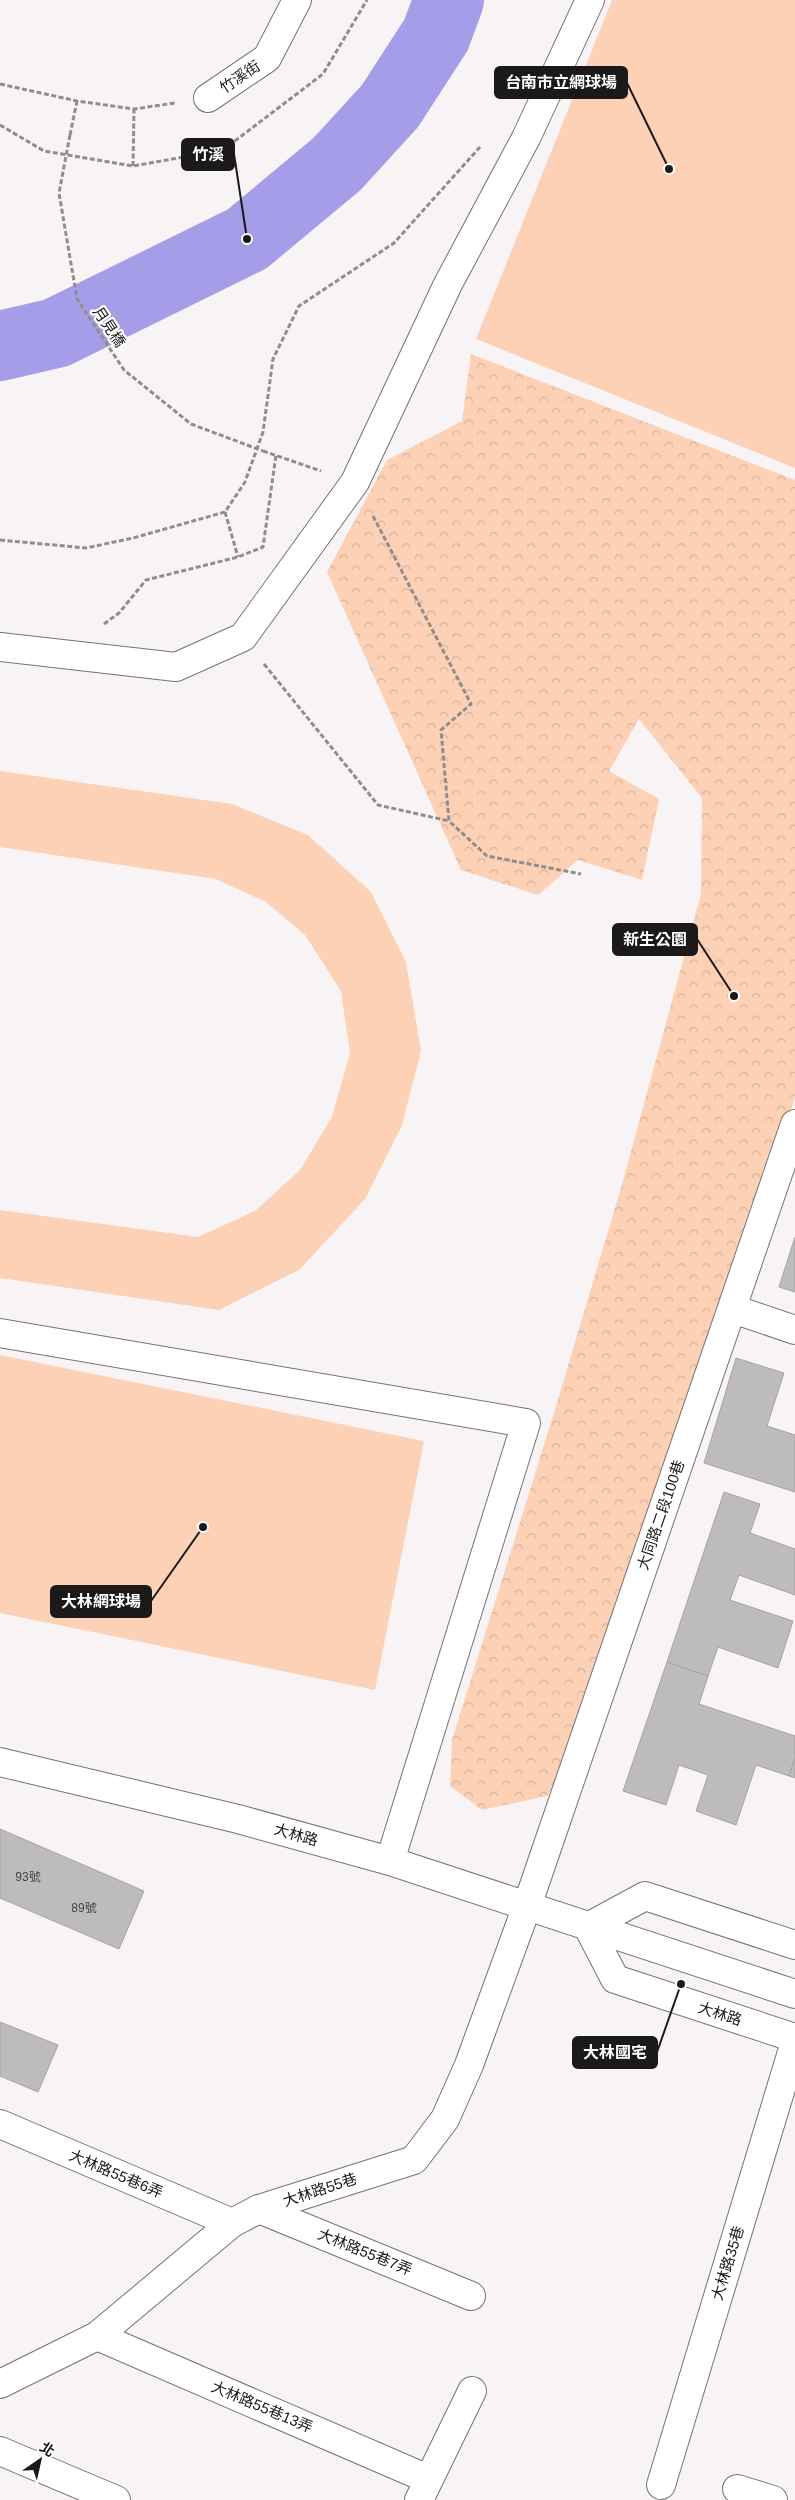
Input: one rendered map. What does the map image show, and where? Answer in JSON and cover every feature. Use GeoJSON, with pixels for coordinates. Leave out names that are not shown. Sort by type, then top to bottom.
{"type":"FeatureCollection","features":[{"type":"Feature","properties":{"kind":"street","name":"竹溪街"},"geometry":{"type":"LineString","coordinates":[[208,98],[267,58],[297,0]]}},
{"type":"Feature","properties":{"kind":"street"},"geometry":{"type":"LineString","coordinates":[[0,647],[176,667],[243,637],[355,482],[448,284],[526,138],[590,0]]}},
{"type":"Feature","properties":{"kind":"street","name":"大同路二段100巷"},"geometry":{"type":"LineString","coordinates":[[527,1906],[795,1124]]}},
{"type":"Feature","properties":{"kind":"street"},"geometry":{"type":"LineString","coordinates":[[733,1309],[795,1330]]}},
{"type":"Feature","properties":{"kind":"street"},"geometry":{"type":"LineString","coordinates":[[0,1334],[526,1422],[390,1861]]}},
{"type":"Feature","properties":{"kind":"street","name":"大林路"},"geometry":{"type":"LineString","coordinates":[[0,1762],[238,1819],[390,1861],[795,1994]]}},
{"type":"Feature","properties":{"kind":"street"},"geometry":{"type":"LineString","coordinates":[[588,1927],[644,1896],[795,1945]]}},
{"type":"Feature","properties":{"kind":"street","name":"大林路55巷"},"geometry":{"type":"LineString","coordinates":[[0,2384],[97,2336],[232,2223],[259,2209],[414,2160],[445,2119],[469,2065],[527,1906]]}},
{"type":"Feature","properties":{"kind":"street","name":"大林路"},"geometry":{"type":"LineString","coordinates":[[588,1927],[615,1979],[795,2040]]}},
{"type":"Feature","properties":{"kind":"street","name":"大林路35巷"},"geometry":{"type":"LineString","coordinates":[[661,2485],[795,2040]]}},
{"type":"Feature","properties":{"kind":"street","name":"大林路55巷6弄"},"geometry":{"type":"LineString","coordinates":[[0,2124],[232,2223]]}},
{"type":"Feature","properties":{"kind":"street","name":"大林路55巷7弄"},"geometry":{"type":"LineString","coordinates":[[259,2209],[471,2296]]}},
{"type":"Feature","properties":{"kind":"street","name":"大林路55巷13弄"},"geometry":{"type":"LineString","coordinates":[[97,2336],[424,2489]]}},
{"type":"Feature","properties":{"kind":"street"},"geometry":{"type":"LineString","coordinates":[[424,2489],[472,2391]]}},
{"type":"Feature","properties":{"kind":"street"},"geometry":{"type":"LineString","coordinates":[[0,2451],[116,2500]]}},
{"type":"Feature","properties":{"kind":"street"},"geometry":{"type":"LineString","coordinates":[[737,2489],[774,2500]]}},
{"type":"Feature","properties":{"kind":"path"},"geometry":{"type":"LineString","coordinates":[[0,84],[77,101],[134,109],[208,98]]}},
{"type":"Feature","properties":{"kind":"path","name":"月見橋"},"geometry":{"type":"LineString","coordinates":[[77,101],[59,193],[77,299],[124,370],[191,424],[355,482]]}},
{"type":"Feature","properties":{"kind":"path"},"geometry":{"type":"LineString","coordinates":[[133,166],[134,109]]}},
{"type":"Feature","properties":{"kind":"path"},"geometry":{"type":"LineString","coordinates":[[0,540],[86,548],[133,538],[225,512],[245,482],[263,432],[273,359],[299,306],[394,242],[480,148],[484,140]]}},
{"type":"Feature","properties":{"kind":"path"},"geometry":{"type":"LineString","coordinates":[[99,627],[119,613],[146,580],[238,557],[263,547],[276,455]]}},
{"type":"Feature","properties":{"kind":"path"},"geometry":{"type":"LineString","coordinates":[[355,482],[471,704],[441,730],[449,821]]}},
{"type":"Feature","properties":{"kind":"path"},"geometry":{"type":"LineString","coordinates":[[225,512],[238,557]]}},
{"type":"Feature","properties":{"kind":"path"},"geometry":{"type":"LineString","coordinates":[[243,637],[378,805],[449,821],[487,856],[581,874]]}},
{"type":"Feature","properties":{"kind":"green space"},"geometry":{"type":"Polygon","coordinates":[[[612,0],[795,0],[795,468],[476,339],[612,0]]]}},
{"type":"Feature","properties":{"kind":"green space"},"geometry":{"type":"Polygon","coordinates":[[[471,354],[795,480],[795,1098],[581,1744],[547,1796],[482,1810],[450,1786],[452,1740],[554,1413],[623,1181],[701,894],[702,798],[639,719],[609,771],[659,799],[642,880],[578,860],[538,895],[461,870],[327,572],[387,460],[462,421],[471,354]]]}},
{"type":"Feature","properties":{"kind":"green space"},"geometry":{"type":"Polygon","coordinates":[[[0,771],[232,804],[308,835],[371,892],[406,962],[421,1051],[402,1125],[365,1199],[299,1270],[219,1310],[0,1278],[0,1210],[198,1237],[255,1211],[300,1170],[332,1117],[350,1053],[341,991],[305,935],[266,902],[216,879],[0,847],[0,771]]]}},
{"type":"Feature","properties":{"kind":"green space"},"geometry":{"type":"Polygon","coordinates":[[[0,1355],[424,1441],[375,1690],[0,1613],[0,1355]]]}},
{"type":"Feature","properties":{"kind":"building"},"geometry":{"type":"Polygon","coordinates":[[[795,1237],[795,1292],[779,1287],[795,1237]]]}},
{"type":"Feature","properties":{"kind":"building"},"geometry":{"type":"Polygon","coordinates":[[[736,1358],[784,1373],[767,1426],[795,1435],[795,1492],[704,1463],[736,1358]]]}},
{"type":"Feature","properties":{"kind":"building"},"geometry":{"type":"Polygon","coordinates":[[[724,1492],[760,1504],[750,1533],[795,1549],[795,1595],[739,1575],[730,1600],[793,1621],[778,1668],[718,1647],[708,1676],[667,1662],[724,1492]]]}},
{"type":"Feature","properties":{"kind":"building"},"geometry":{"type":"Polygon","coordinates":[[[667,1662],[708,1676],[699,1704],[795,1736],[795,1758],[789,1776],[756,1765],[736,1825],[696,1811],[708,1775],[679,1765],[666,1805],[623,1791],[667,1662]]]}},
{"type":"Feature","properties":{"kind":"building"},"geometry":{"type":"Polygon","coordinates":[[[795,1758],[795,1778],[789,1776],[795,1758]]]}},
{"type":"Feature","properties":{"kind":"building"},"geometry":{"type":"Polygon","coordinates":[[[0,1829],[144,1891],[119,1949],[0,1898],[0,1829]]]}},
{"type":"Feature","properties":{"kind":"building"},"geometry":{"type":"Polygon","coordinates":[[[0,2022],[58,2045],[38,2092],[0,2076],[0,2022]]]}},
{"type":"Feature","properties":{"kind":"waterway"},"geometry":{"type":"LineString","coordinates":[[0,346],[56,333],[247,239],[337,164],[390,106],[436,35],[449,0]]}},
{"type":"Feature","properties":{"kind":"place","name":"台南市立網球場"},"geometry":{"type":"Point","coordinates":[669,169]}},
{"type":"Feature","properties":{"kind":"place","name":"竹溪"},"geometry":{"type":"Point","coordinates":[247,239]}},
{"type":"Feature","properties":{"kind":"place","name":"新生公園"},"geometry":{"type":"Point","coordinates":[734,996]}},
{"type":"Feature","properties":{"kind":"place","name":"大林網球場"},"geometry":{"type":"Point","coordinates":[203,1527]}},
{"type":"Feature","properties":{"kind":"place","name":"大林國宅"},"geometry":{"type":"Point","coordinates":[681,1984]}}]}
